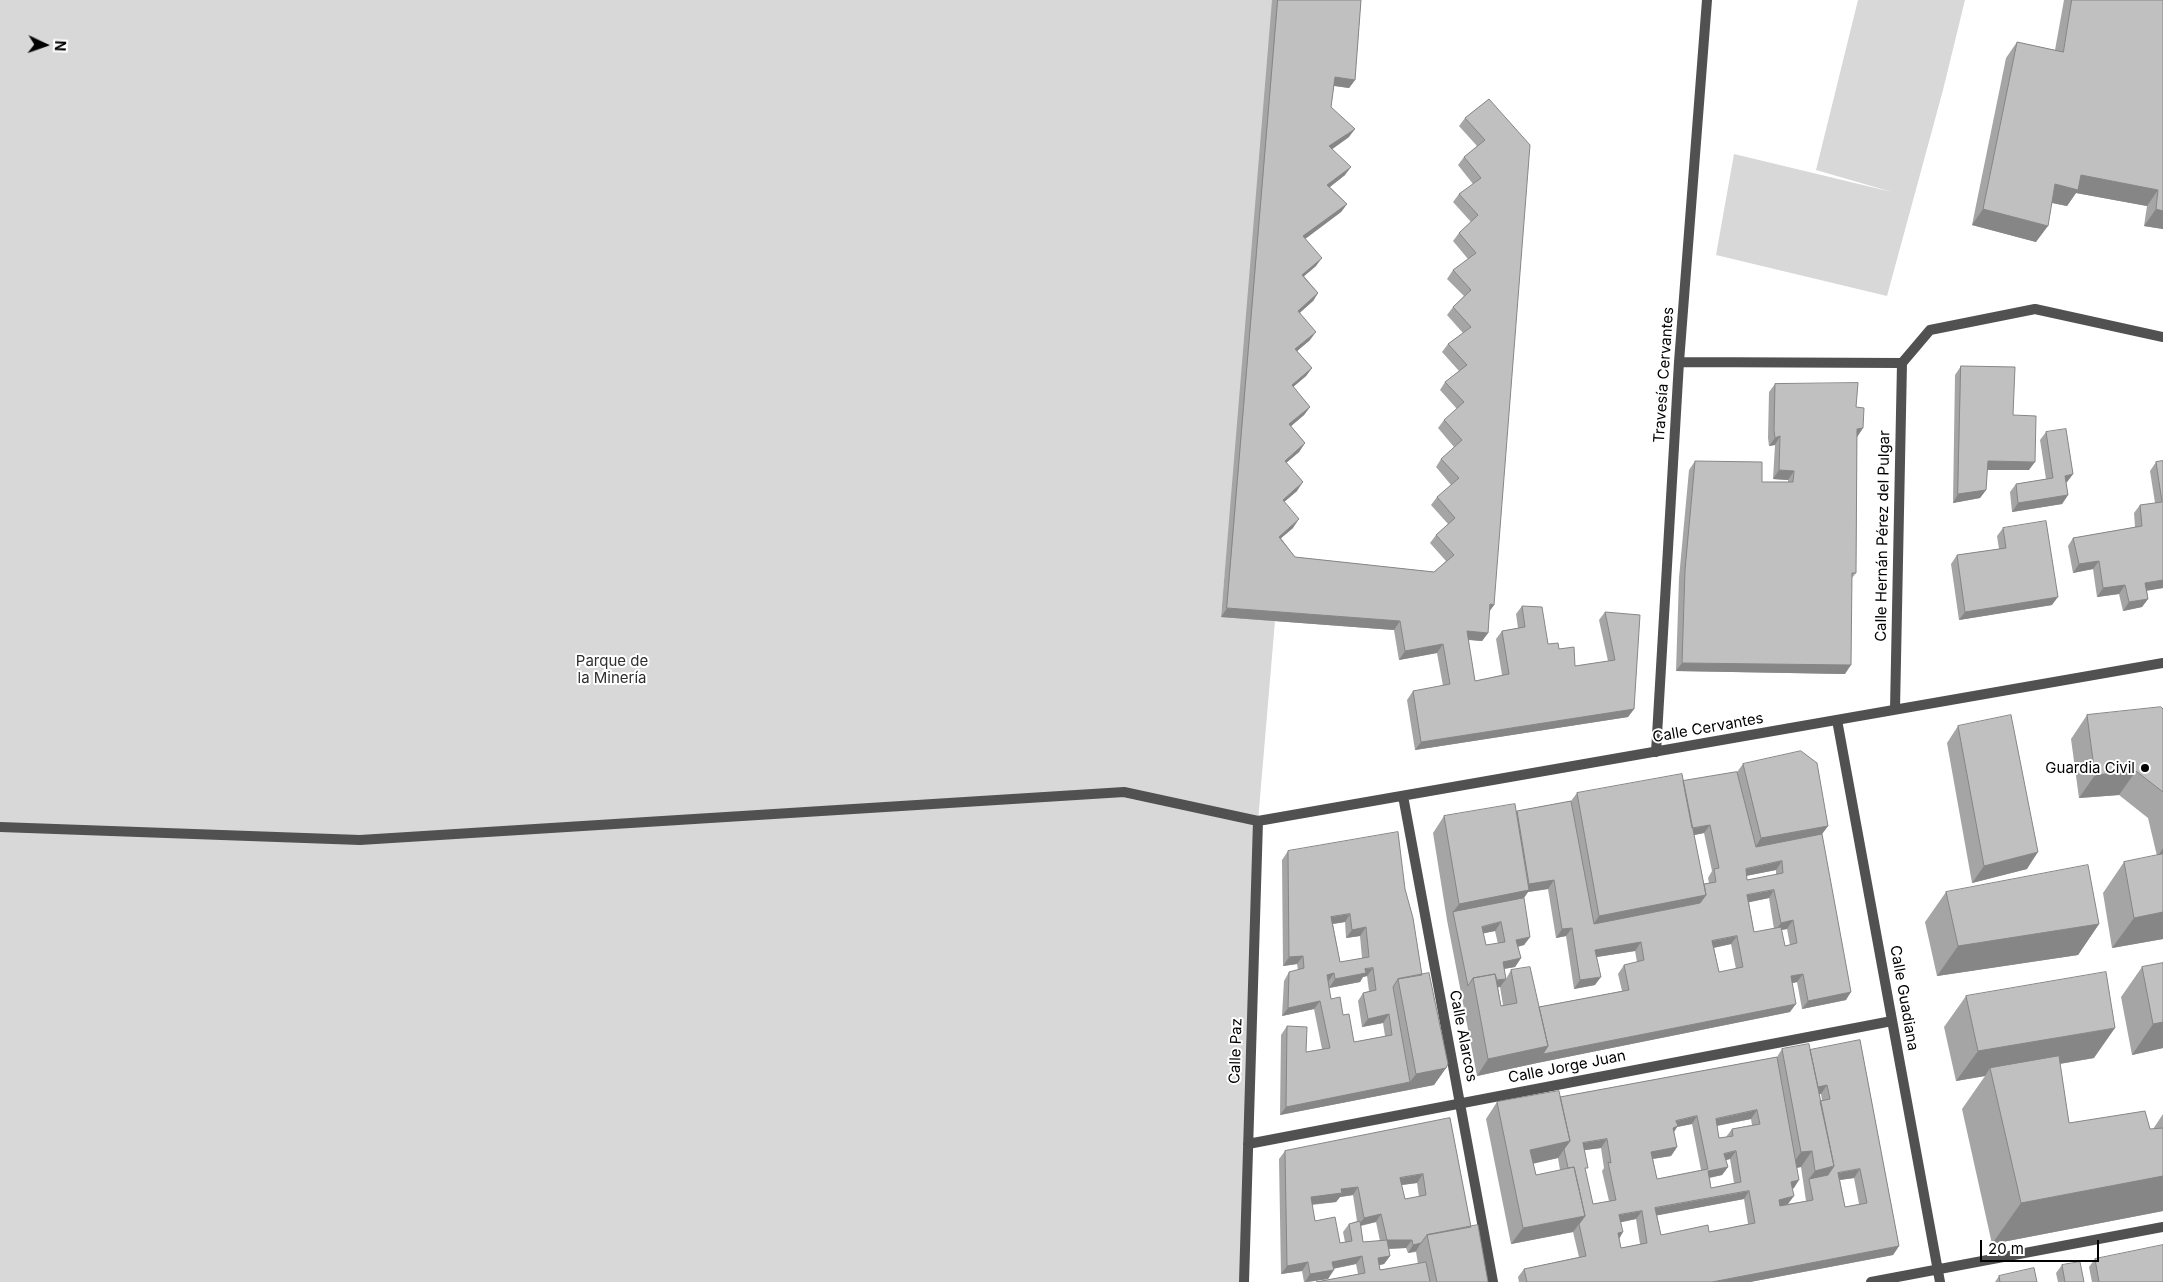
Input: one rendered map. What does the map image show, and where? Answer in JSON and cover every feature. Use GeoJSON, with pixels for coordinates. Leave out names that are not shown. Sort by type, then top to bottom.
{"type":"FeatureCollection","features":[{"type":"Feature","properties":{"kind":"street","name":"Travesía Cervantes"},"geometry":{"type":"LineString","coordinates":[[1656,752],[1679,362],[1707,0]]}},
{"type":"Feature","properties":{"kind":"street"},"geometry":{"type":"LineString","coordinates":[[1679,362],[1902,363],[1930,330],[2034,309],[2163,337]]}},
{"type":"Feature","properties":{"kind":"street","name":"Calle Hernán Pérez del Pulgar"},"geometry":{"type":"LineString","coordinates":[[1895,709],[1902,363]]}},
{"type":"Feature","properties":{"kind":"street","name":"Calle Cervantes"},"geometry":{"type":"LineString","coordinates":[[1258,821],[2163,663]]}},
{"type":"Feature","properties":{"kind":"street","name":"Calle Guadiana"},"geometry":{"type":"LineString","coordinates":[[1837,720],[1940,1282]]}},
{"type":"Feature","properties":{"kind":"street"},"geometry":{"type":"LineString","coordinates":[[0,827],[360,840],[1124,792],[1258,821]]}},
{"type":"Feature","properties":{"kind":"street","name":"Calle Alarcos"},"geometry":{"type":"LineString","coordinates":[[1403,796],[1492,1282]]}},
{"type":"Feature","properties":{"kind":"street","name":"Calle Paz"},"geometry":{"type":"LineString","coordinates":[[1244,1282],[1258,821]]}},
{"type":"Feature","properties":{"kind":"street","name":"Calle Jorge Juan"},"geometry":{"type":"LineString","coordinates":[[1248,1144],[1892,1021]]}},
{"type":"Feature","properties":{"kind":"street"},"geometry":{"type":"LineString","coordinates":[[1871,1282],[2163,1227]]}},
{"type":"Feature","properties":{"kind":"green space","name":"Parque de la Minería"},"geometry":{"type":"Polygon","coordinates":[[[0,0],[1276,0],[1221,616],[1275,621],[1258,821],[1244,1282],[0,1282],[0,0]]]}},
{"type":"Feature","properties":{"kind":"green space"},"geometry":{"type":"Polygon","coordinates":[[[1858,0],[1965,0],[1943,90],[1887,296],[1716,255],[1734,154],[1892,192],[1816,170],[1858,0]]]}},
{"type":"Feature","properties":{"kind":"building"},"geometry":{"type":"Polygon","coordinates":[[[1278,0],[1361,0],[1355,80],[1335,77],[1331,107],[1355,129],[1329,146],[1351,167],[1327,185],[1347,204],[1303,236],[1322,258],[1302,275],[1318,293],[1298,311],[1316,332],[1295,349],[1312,368],[1292,385],[1310,407],[1289,424],[1305,443],[1285,461],[1303,482],[1283,500],[1299,519],[1279,537],[1295,557],[1434,572],[1454,555],[1436,535],[1455,518],[1437,497],[1459,478],[1441,459],[1462,440],[1444,420],[1464,402],[1445,382],[1467,365],[1448,344],[1471,327],[1453,307],[1471,290],[1453,270],[1476,253],[1459,233],[1478,215],[1459,194],[1481,178],[1464,157],[1485,140],[1465,118],[1489,99],[1530,145],[1494,605],[1490,604],[1488,633],[1467,631],[1475,681],[1509,674],[1502,631],[1525,627],[1522,606],[1542,607],[1548,644],[1558,643],[1559,649],[1574,647],[1575,666],[1615,660],[1605,612],[1640,615],[1634,709],[1421,742],[1413,691],[1450,684],[1443,644],[1405,651],[1400,621],[1227,608],[1278,0]]]}},
{"type":"Feature","properties":{"kind":"building"},"geometry":{"type":"Polygon","coordinates":[[[2072,0],[2163,0],[2163,211],[2156,209],[2158,190],[2081,175],[2078,190],[2055,184],[2048,226],[1983,209],[2017,42],[2063,52],[2072,0]]]}},
{"type":"Feature","properties":{"kind":"building"},"geometry":{"type":"Polygon","coordinates":[[[1961,366],[2015,367],[2013,415],[2036,416],[2035,462],[1988,461],[1986,490],[1958,494],[1961,366]]]}},
{"type":"Feature","properties":{"kind":"building"},"geometry":{"type":"Polygon","coordinates":[[[1858,383],[1856,407],[1864,408],[1863,428],[1857,429],[1856,573],[1852,573],[1851,665],[1682,663],[1685,570],[1695,461],[1762,462],[1762,482],[1793,482],[1794,471],[1779,470],[1780,436],[1775,438],[1774,430],[1775,384],[1858,383]]]}},
{"type":"Feature","properties":{"kind":"building"},"geometry":{"type":"Polygon","coordinates":[[[2066,429],[2073,474],[2065,476],[2068,495],[2018,503],[2016,484],[2053,478],[2046,432],[2066,429]]]}},
{"type":"Feature","properties":{"kind":"building"},"geometry":{"type":"Polygon","coordinates":[[[2163,461],[2163,580],[2145,583],[2148,599],[2129,602],[2125,585],[2103,588],[2099,561],[2079,564],[2073,538],[2142,526],[2140,505],[2162,502],[2156,462],[2163,461]]]}},
{"type":"Feature","properties":{"kind":"building"},"geometry":{"type":"Polygon","coordinates":[[[2046,521],[2058,597],[1965,612],[1957,555],[2006,548],[2003,528],[2046,521]]]}},
{"type":"Feature","properties":{"kind":"building"},"geometry":{"type":"Polygon","coordinates":[[[2161,707],[2163,709],[2163,792],[2136,771],[2095,775],[2087,715],[2161,707]]]}},
{"type":"Feature","properties":{"kind":"building"},"geometry":{"type":"Polygon","coordinates":[[[2011,715],[2038,852],[1984,866],[1958,726],[2011,715]]]}},
{"type":"Feature","properties":{"kind":"building"},"geometry":{"type":"Polygon","coordinates":[[[1801,751],[1817,763],[1828,826],[1761,838],[1743,764],[1801,751]]]}},
{"type":"Feature","properties":{"kind":"building"},"geometry":{"type":"Polygon","coordinates":[[[1737,772],[1756,847],[1822,834],[1851,992],[1808,1001],[1803,974],[1791,976],[1796,1004],[1543,1054],[1548,1046],[1539,1007],[1629,990],[1624,965],[1644,960],[1641,942],[1595,950],[1601,977],[1580,980],[1572,928],[1562,929],[1554,880],[1529,884],[1517,811],[1571,801],[1594,924],[1700,903],[1706,895],[1704,884],[1716,882],[1714,869],[1719,868],[1710,825],[1692,828],[1683,781],[1737,772]],[[1782,861],[1746,869],[1747,880],[1783,873],[1782,861]],[[1774,890],[1747,895],[1754,932],[1781,927],[1785,946],[1797,943],[1793,920],[1781,923],[1774,890]],[[1737,936],[1712,941],[1719,972],[1743,967],[1737,936]]]}},
{"type":"Feature","properties":{"kind":"building"},"geometry":{"type":"Polygon","coordinates":[[[1682,774],[1706,895],[1599,916],[1577,793],[1682,774]]]}},
{"type":"Feature","properties":{"kind":"building"},"geometry":{"type":"Polygon","coordinates":[[[1515,804],[1529,890],[1459,904],[1444,816],[1515,804]]]}},
{"type":"Feature","properties":{"kind":"building"},"geometry":{"type":"Polygon","coordinates":[[[1398,832],[1405,889],[1413,918],[1422,975],[1398,979],[1393,987],[1410,1082],[1286,1107],[1287,1026],[1307,1027],[1306,1052],[1330,1048],[1320,1001],[1288,1008],[1289,972],[1304,968],[1303,956],[1289,957],[1288,851],[1398,832]],[[1350,914],[1331,917],[1340,962],[1369,957],[1366,927],[1352,930],[1350,914]],[[1373,968],[1365,969],[1366,973],[1335,979],[1334,973],[1327,975],[1331,999],[1340,997],[1343,1015],[1349,1014],[1354,1042],[1392,1035],[1389,1014],[1368,1019],[1363,993],[1376,990],[1373,968]]]}},
{"type":"Feature","properties":{"kind":"building"},"geometry":{"type":"Polygon","coordinates":[[[2163,854],[2163,912],[2134,918],[2124,862],[2163,854]]]}},
{"type":"Feature","properties":{"kind":"building"},"geometry":{"type":"Polygon","coordinates":[[[2088,865],[2099,924],[1958,946],[1946,892],[2088,865]]]}},
{"type":"Feature","properties":{"kind":"building"},"geometry":{"type":"Polygon","coordinates":[[[1524,898],[1530,937],[1516,940],[1521,958],[1503,962],[1506,979],[1497,980],[1495,974],[1473,978],[1468,986],[1453,912],[1524,898]],[[1501,922],[1482,927],[1486,945],[1505,942],[1501,922]]]}},
{"type":"Feature","properties":{"kind":"building"},"geometry":{"type":"Polygon","coordinates":[[[2163,963],[2163,1022],[2153,1024],[2142,967],[2163,963]]]}},
{"type":"Feature","properties":{"kind":"building"},"geometry":{"type":"Polygon","coordinates":[[[1530,967],[1548,1046],[1488,1059],[1473,978],[1495,974],[1501,1006],[1517,1003],[1511,970],[1530,967]]]}},
{"type":"Feature","properties":{"kind":"building"},"geometry":{"type":"Polygon","coordinates":[[[2106,972],[2115,1028],[1978,1051],[1966,996],[2106,972]]]}},
{"type":"Feature","properties":{"kind":"building"},"geometry":{"type":"Polygon","coordinates":[[[1429,973],[1448,1064],[1446,1068],[1416,1074],[1398,979],[1429,973]]]}},
{"type":"Feature","properties":{"kind":"building"},"geometry":{"type":"Polygon","coordinates":[[[1860,1040],[1899,1246],[1712,1282],[1527,1282],[1524,1269],[1586,1256],[1579,1224],[1585,1216],[1574,1167],[1568,1168],[1564,1149],[1570,1141],[1560,1097],[1777,1057],[1799,1180],[1791,1182],[1794,1196],[1779,1200],[1780,1206],[1813,1200],[1809,1179],[1828,1175],[1834,1166],[1820,1101],[1830,1099],[1827,1085],[1818,1087],[1810,1050],[1860,1040]],[[1757,1110],[1716,1119],[1719,1138],[1733,1136],[1732,1129],[1760,1124],[1757,1110]],[[1697,1116],[1676,1121],[1678,1126],[1673,1128],[1677,1147],[1651,1152],[1657,1179],[1708,1169],[1697,1116]],[[1607,1139],[1583,1143],[1588,1168],[1585,1168],[1593,1204],[1616,1200],[1608,1162],[1611,1163],[1607,1139]],[[1736,1151],[1724,1154],[1728,1167],[1708,1171],[1711,1188],[1741,1182],[1736,1151]],[[1860,1169],[1838,1173],[1845,1207],[1867,1203],[1860,1169]],[[1749,1191],[1655,1208],[1661,1235],[1708,1225],[1709,1232],[1755,1223],[1749,1191]],[[1642,1211],[1619,1215],[1623,1232],[1618,1233],[1621,1248],[1647,1243],[1642,1211]]]}},
{"type":"Feature","properties":{"kind":"building"},"geometry":{"type":"Polygon","coordinates":[[[1809,1044],[1834,1166],[1815,1171],[1812,1151],[1801,1152],[1782,1049],[1809,1044]]]}},
{"type":"Feature","properties":{"kind":"building"},"geometry":{"type":"Polygon","coordinates":[[[2059,1056],[2069,1123],[2145,1111],[2150,1129],[2163,1128],[2163,1176],[2021,1203],[1990,1068],[2059,1056]]]}},
{"type":"Feature","properties":{"kind":"building"},"geometry":{"type":"Polygon","coordinates":[[[1559,1091],[1570,1141],[1530,1150],[1536,1175],[1574,1167],[1585,1216],[1523,1228],[1497,1102],[1559,1091]]]}},
{"type":"Feature","properties":{"kind":"building"},"geometry":{"type":"Polygon","coordinates":[[[1450,1118],[1471,1227],[1427,1235],[1421,1243],[1413,1245],[1412,1240],[1387,1240],[1390,1256],[1378,1258],[1380,1270],[1426,1262],[1430,1282],[1316,1282],[1365,1273],[1362,1256],[1332,1262],[1334,1270],[1310,1274],[1308,1262],[1287,1266],[1285,1151],[1450,1118]],[[1423,1174],[1400,1178],[1405,1199],[1426,1195],[1423,1174]],[[1358,1187],[1341,1189],[1342,1193],[1311,1197],[1315,1221],[1335,1217],[1340,1243],[1352,1241],[1349,1224],[1360,1221],[1363,1242],[1387,1240],[1381,1214],[1364,1218],[1358,1187]]]}},
{"type":"Feature","properties":{"kind":"building"},"geometry":{"type":"Polygon","coordinates":[[[1478,1225],[1488,1282],[1437,1282],[1427,1235],[1478,1225]]]}},
{"type":"Feature","properties":{"kind":"building"},"geometry":{"type":"Polygon","coordinates":[[[2163,1245],[2163,1282],[2099,1282],[2095,1259],[2163,1245]]]}},
{"type":"Feature","properties":{"kind":"building"},"geometry":{"type":"Polygon","coordinates":[[[2080,1262],[2084,1282],[2065,1282],[2062,1265],[2080,1262]]]}},
{"type":"Feature","properties":{"kind":"building"},"geometry":{"type":"Polygon","coordinates":[[[2034,1268],[2037,1282],[2000,1282],[1999,1276],[2034,1268]]]}},
{"type":"Feature","properties":{"kind":"place","name":"Guardia Civil"},"geometry":{"type":"Point","coordinates":[2145,768]}}]}
